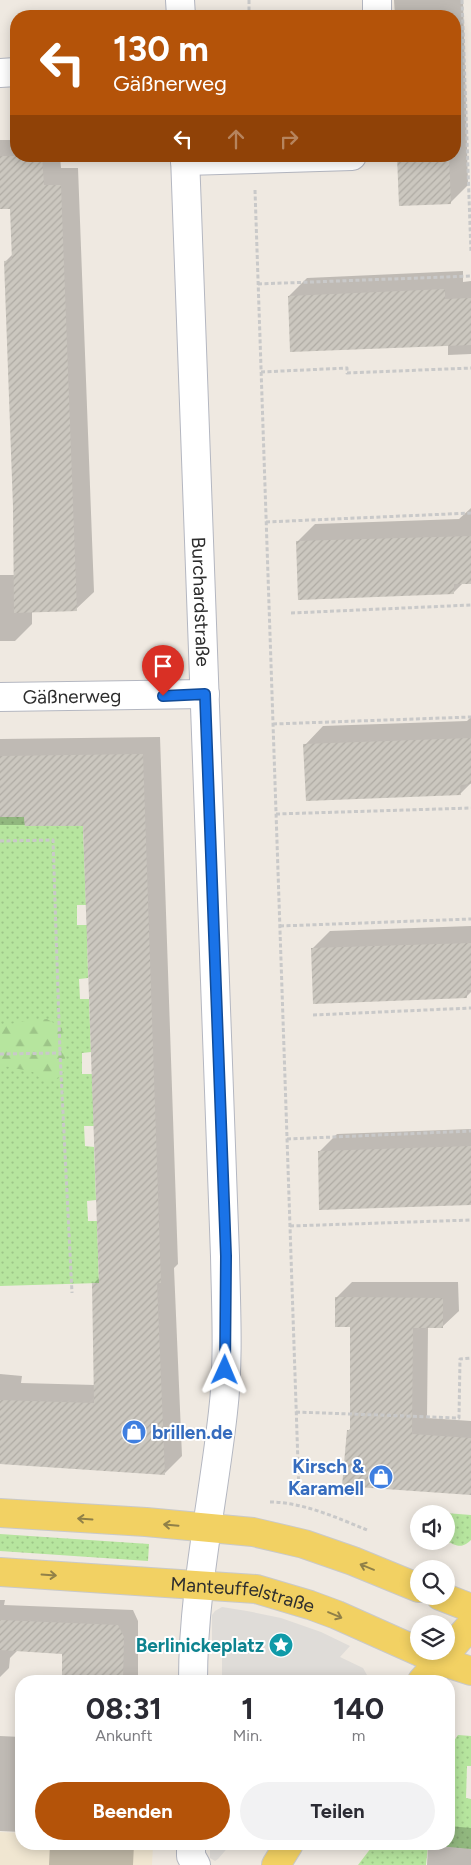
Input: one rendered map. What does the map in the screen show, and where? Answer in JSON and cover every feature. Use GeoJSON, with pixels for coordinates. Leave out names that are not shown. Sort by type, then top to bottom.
{"type":"FeatureCollection","features":[{"type":"Feature","properties":{"kind":"main road"},"geometry":{"type":"LineString","coordinates":[[0,1513],[253,1532],[304,1544],[410,1584]]}},
{"type":"Feature","properties":{"kind":"main road","name":"Manteuffelstraße"},"geometry":{"type":"LineString","coordinates":[[0,1572],[256,1589],[310,1605],[440,1661],[471,1672]]}},
{"type":"Feature","properties":{"kind":"main road"},"geometry":{"type":"LineString","coordinates":[[455,1602],[471,1608]]}},
{"type":"Feature","properties":{"kind":"main road"},"geometry":{"type":"LineString","coordinates":[[427,1675],[471,1625]]}},
{"type":"Feature","properties":{"kind":"main road"},"geometry":{"type":"LineString","coordinates":[[276,1865],[285,1850]]}},
{"type":"Feature","properties":{"kind":"street","name":"Burchardstraße"},"geometry":{"type":"LineString","coordinates":[[185,162],[226,1256],[224,1409],[199,1585],[193,1640],[193,1675]]}},
{"type":"Feature","properties":{"kind":"street","name":"Gäßnerweg"},"geometry":{"type":"LineString","coordinates":[[0,698],[205,694]]}},
{"type":"Feature","properties":{"kind":"street"},"geometry":{"type":"LineString","coordinates":[[192,1850],[192,1856],[196,1865]]}},
{"type":"Feature","properties":{"kind":"path"},"geometry":{"type":"LineString","coordinates":[[462,0],[471,253]]}},
{"type":"Feature","properties":{"kind":"path"},"geometry":{"type":"LineString","coordinates":[[254,162],[299,1493]]}},
{"type":"Feature","properties":{"kind":"path"},"geometry":{"type":"LineString","coordinates":[[258,284],[471,276]]}},
{"type":"Feature","properties":{"kind":"path"},"geometry":{"type":"LineString","coordinates":[[261,372],[347,368],[347,373],[471,368]]}},
{"type":"Feature","properties":{"kind":"path"},"geometry":{"type":"LineString","coordinates":[[266,522],[471,513]]}},
{"type":"Feature","properties":{"kind":"path"},"geometry":{"type":"LineString","coordinates":[[291,613],[471,605]]}},
{"type":"Feature","properties":{"kind":"path"},"geometry":{"type":"LineString","coordinates":[[273,724],[471,717]]}},
{"type":"Feature","properties":{"kind":"path"},"geometry":{"type":"LineString","coordinates":[[276,814],[471,808]]}},
{"type":"Feature","properties":{"kind":"path"},"geometry":{"type":"LineString","coordinates":[[0,841],[53,840],[60,1053],[72,1293]]}},
{"type":"Feature","properties":{"kind":"path"},"geometry":{"type":"LineString","coordinates":[[280,926],[471,919]]}},
{"type":"Feature","properties":{"kind":"path"},"geometry":{"type":"LineString","coordinates":[[313,1015],[471,1008]]}},
{"type":"Feature","properties":{"kind":"path"},"geometry":{"type":"LineString","coordinates":[[0,1054],[60,1053]]}},
{"type":"Feature","properties":{"kind":"path"},"geometry":{"type":"LineString","coordinates":[[287,1139],[471,1131]]}},
{"type":"Feature","properties":{"kind":"path"},"geometry":{"type":"LineString","coordinates":[[290,1226],[471,1220]]}},
{"type":"Feature","properties":{"kind":"path"},"geometry":{"type":"LineString","coordinates":[[296,1412],[459,1418],[460,1359],[471,1358]]}},
{"type":"Feature","properties":{"kind":"shaded area","name":"Berlinickeplatz"},"geometry":{"type":"Polygon","coordinates":[[[222,1607],[247,1611],[281,1618],[321,1632],[350,1646],[340,1657],[363,1668],[367,1675],[222,1675],[222,1654],[212,1641],[212,1615],[222,1607]]]}},
{"type":"Feature","properties":{"kind":"shaded area"},"geometry":{"type":"Polygon","coordinates":[[[0,1832],[15,1833],[15,1850],[153,1850],[152,1865],[0,1865],[0,1832]]]}},
{"type":"Feature","properties":{"kind":"shaded area"},"geometry":{"type":"Polygon","coordinates":[[[210,1850],[226,1850],[215,1861],[210,1858],[210,1850]]]}},
{"type":"Feature","properties":{"kind":"green space"},"geometry":{"type":"Polygon","coordinates":[[[91,807],[83,828],[86,905],[77,905],[77,925],[87,925],[88,978],[79,979],[80,999],[89,999],[91,1052],[82,1053],[82,1074],[92,1074],[94,1126],[84,1126],[85,1146],[94,1147],[96,1200],[87,1201],[88,1221],[97,1221],[99,1283],[0,1286],[0,817],[24,817],[25,826],[45,826],[91,807]]]}},
{"type":"Feature","properties":{"kind":"green space"},"geometry":{"type":"Polygon","coordinates":[[[47,1019],[62,1028],[65,1071],[55,1080],[43,1081],[33,1072],[0,1065],[0,1026],[47,1019]]]}},
{"type":"Feature","properties":{"kind":"green space"},"geometry":{"type":"Polygon","coordinates":[[[455,1514],[471,1515],[471,1540],[465,1545],[455,1544],[455,1514]]]}},
{"type":"Feature","properties":{"kind":"green space"},"geometry":{"type":"Polygon","coordinates":[[[0,1534],[149,1544],[148,1561],[0,1551],[0,1534]]]}},
{"type":"Feature","properties":{"kind":"green space"},"geometry":{"type":"Polygon","coordinates":[[[458,1735],[471,1736],[471,1766],[467,1766],[466,1798],[471,1799],[471,1849],[455,1848],[455,1739],[458,1735]]]}},
{"type":"Feature","properties":{"kind":"green space"},"geometry":{"type":"Polygon","coordinates":[[[369,1850],[428,1850],[426,1865],[358,1865],[369,1850]]]}},
{"type":"Feature","properties":{"kind":"building"},"geometry":{"type":"Polygon","coordinates":[[[0,156],[10,156],[10,162],[42,162],[44,185],[61,185],[77,611],[14,613],[13,507],[4,261],[12,260],[10,209],[0,209],[0,156]]]}},
{"type":"Feature","properties":{"kind":"building"},"geometry":{"type":"Polygon","coordinates":[[[397,162],[449,162],[451,204],[399,206],[397,162]]]}},
{"type":"Feature","properties":{"kind":"building"},"geometry":{"type":"Polygon","coordinates":[[[445,289],[445,299],[471,298],[471,345],[290,352],[288,296],[445,289]]]}},
{"type":"Feature","properties":{"kind":"building"},"geometry":{"type":"Polygon","coordinates":[[[471,536],[471,584],[454,584],[454,594],[298,600],[296,541],[471,536]]]}},
{"type":"Feature","properties":{"kind":"building"},"geometry":{"type":"Polygon","coordinates":[[[471,738],[471,784],[460,785],[461,795],[306,801],[303,744],[471,738]]]}},
{"type":"Feature","properties":{"kind":"building"},"geometry":{"type":"Polygon","coordinates":[[[143,754],[161,1283],[157,1283],[165,1475],[0,1464],[0,1400],[94,1403],[92,1283],[99,1283],[83,826],[25,826],[24,817],[0,817],[0,756],[143,754]]]}},
{"type":"Feature","properties":{"kind":"building"},"geometry":{"type":"Polygon","coordinates":[[[471,943],[471,990],[467,990],[467,998],[313,1004],[311,948],[471,943]]]}},
{"type":"Feature","properties":{"kind":"building"},"geometry":{"type":"Polygon","coordinates":[[[471,1146],[471,1205],[319,1210],[318,1151],[471,1146]]]}},
{"type":"Feature","properties":{"kind":"building"},"geometry":{"type":"Polygon","coordinates":[[[335,1297],[443,1298],[443,1328],[413,1328],[412,1434],[471,1438],[471,1495],[342,1486],[347,1430],[350,1430],[350,1327],[335,1327],[335,1297]]]}},
{"type":"Feature","properties":{"kind":"building"},"geometry":{"type":"Polygon","coordinates":[[[0,1620],[118,1625],[124,1637],[123,1675],[62,1675],[62,1654],[0,1650],[0,1620]]]}},
{"type":"Feature","properties":{"kind":"place","name":"brillen.de"},"geometry":{"type":"Point","coordinates":[134,1432]}},
{"type":"Feature","properties":{"kind":"place","name":"Kirsch & Karamell"},"geometry":{"type":"Point","coordinates":[381,1477]}},
{"type":"Feature","properties":{"kind":"place","name":"Berlinickeplatz"},"geometry":{"type":"Point","coordinates":[281,1645]}},
{"type":"Feature","properties":{"kind":"route"},"geometry":{"type":"LineString","coordinates":[[163,696],[205,694],[226,1256],[225,1370]]}}]}
